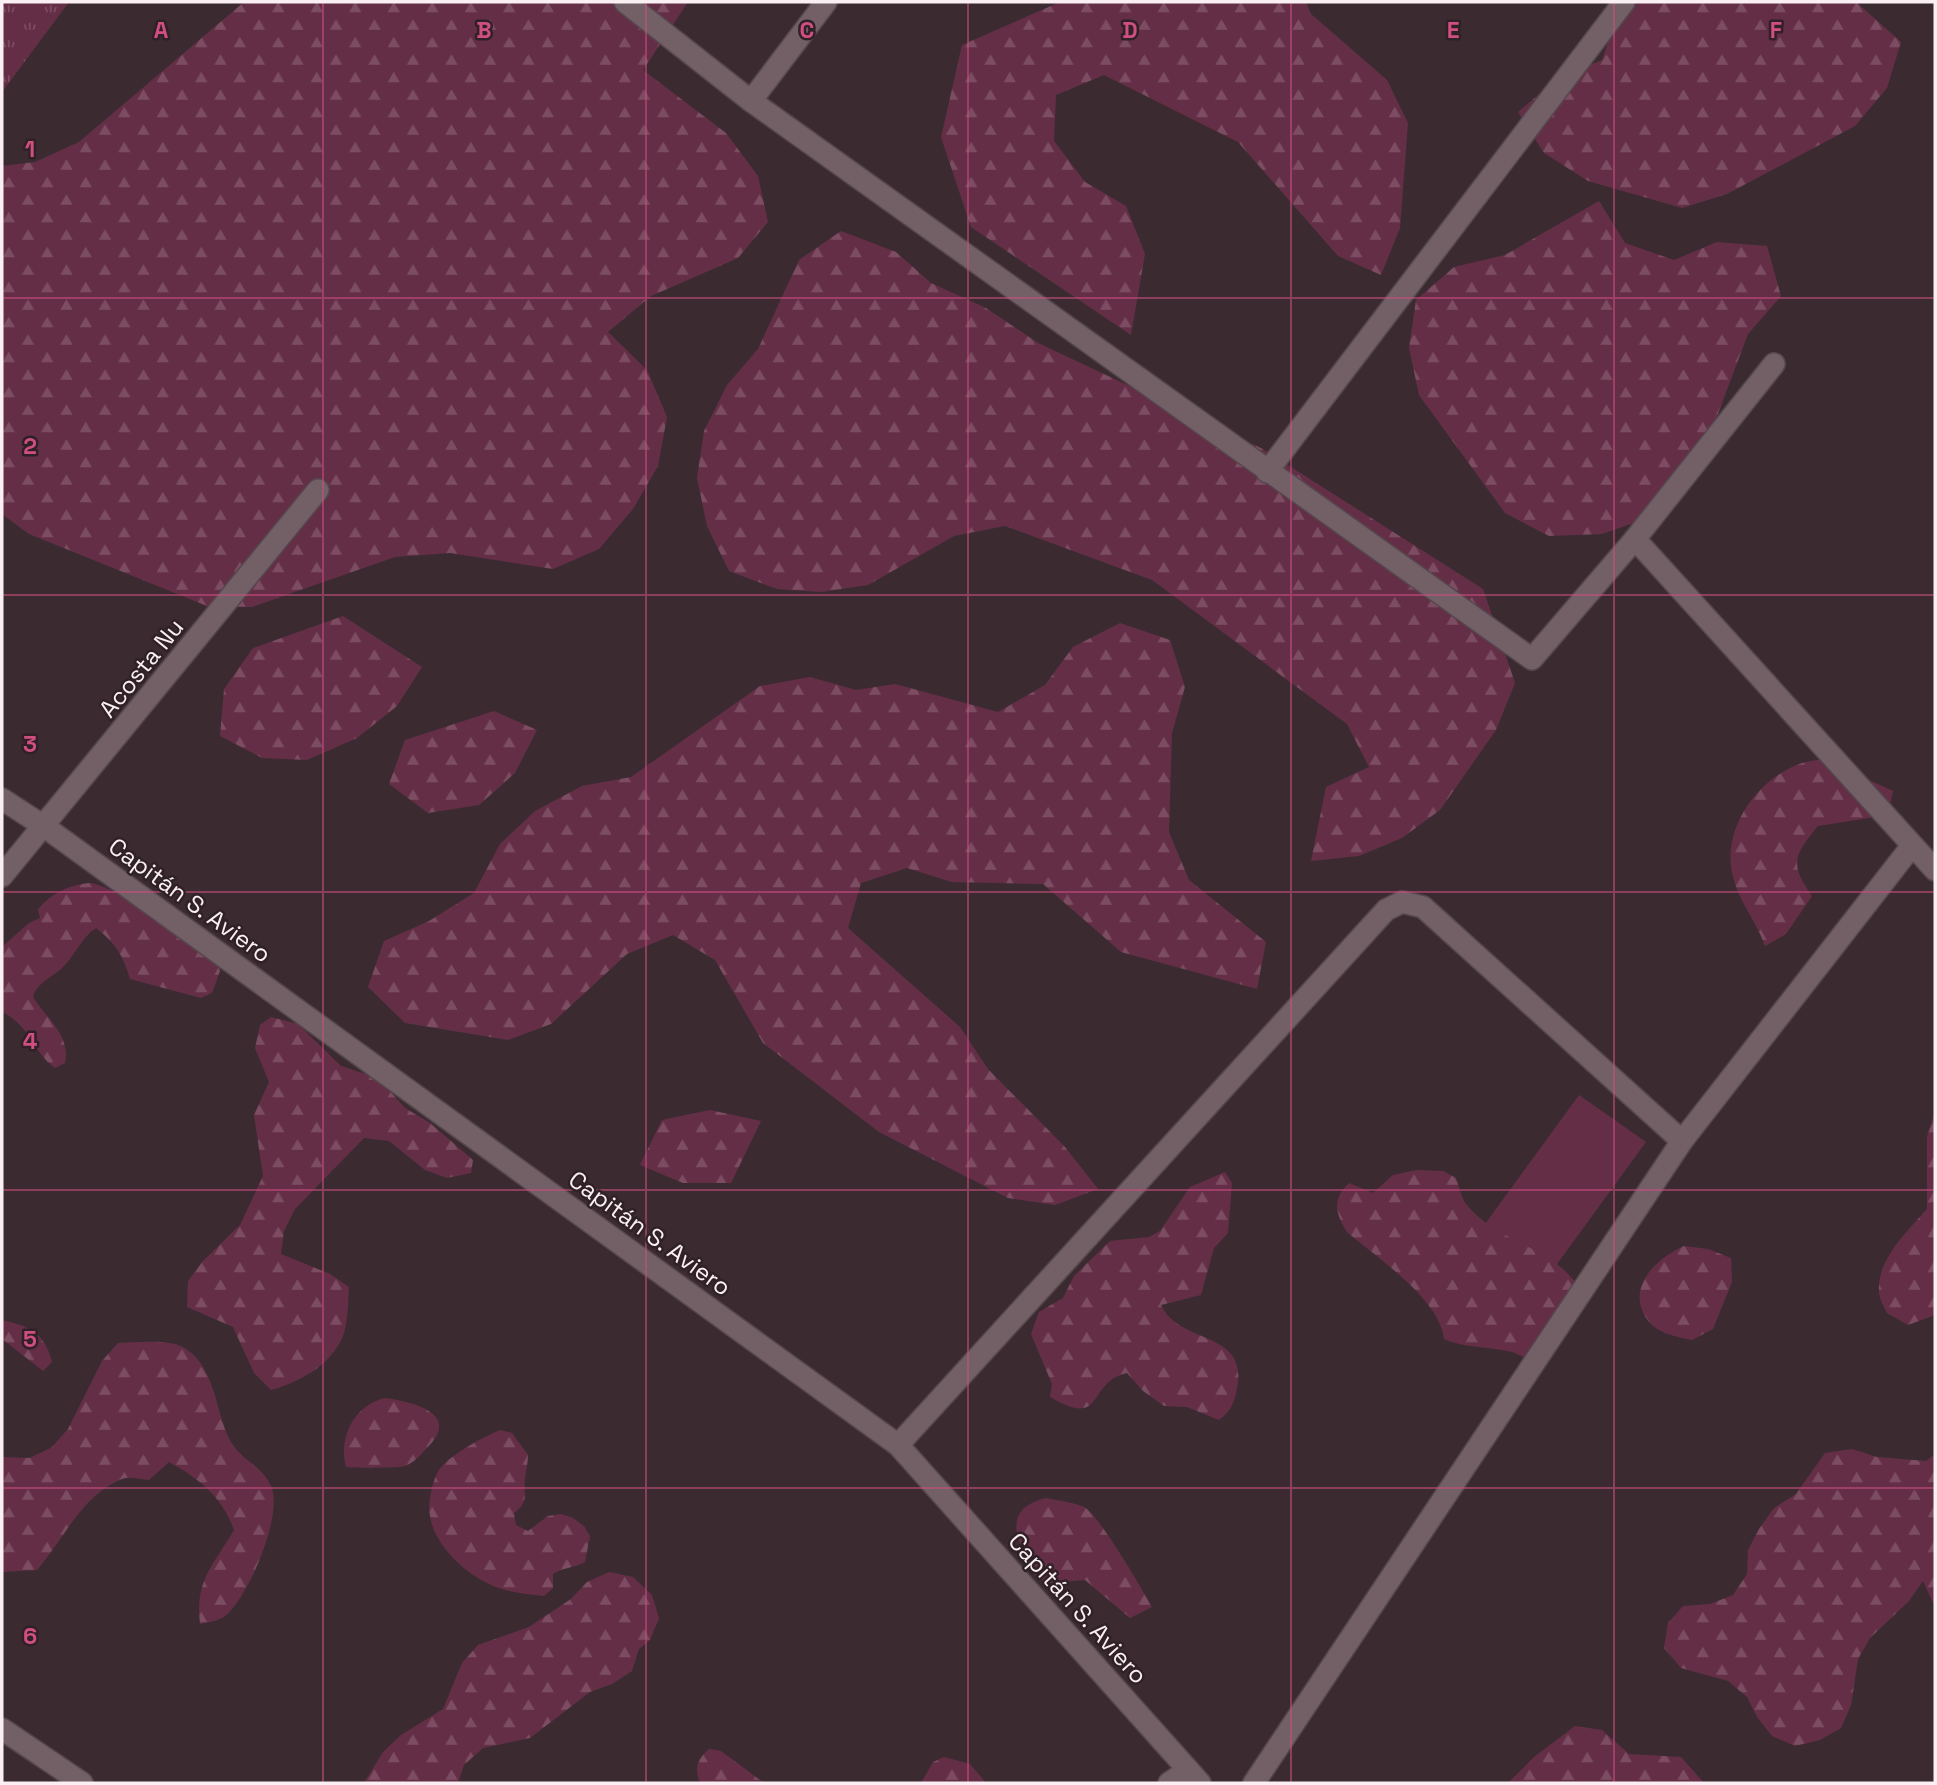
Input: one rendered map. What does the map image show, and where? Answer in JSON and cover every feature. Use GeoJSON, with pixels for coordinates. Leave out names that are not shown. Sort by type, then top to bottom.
{"type":"FeatureCollection","features":[{"type":"Feature","properties":{"kind":"street"},"geometry":{"type":"LineString","coordinates":[[625,2],[751,101],[1532,659],[1635,539],[1774,364]]}},
{"type":"Feature","properties":{"kind":"street"},"geometry":{"type":"LineString","coordinates":[[751,101],[826,2]]}},
{"type":"Feature","properties":{"kind":"street"},"geometry":{"type":"LineString","coordinates":[[1267,472],[1624,2]]}},
{"type":"Feature","properties":{"kind":"street","name":"Acosta Nu"},"geometry":{"type":"LineString","coordinates":[[2,876],[45,827],[318,490]]}},
{"type":"Feature","properties":{"kind":"street"},"geometry":{"type":"LineString","coordinates":[[1635,539],[1911,847],[1935,870]]}},
{"type":"Feature","properties":{"kind":"street","name":"Capitán S. Aviero"},"geometry":{"type":"LineString","coordinates":[[2,799],[45,827],[898,1445],[1194,1777]]}},
{"type":"Feature","properties":{"kind":"street"},"geometry":{"type":"LineString","coordinates":[[1254,1783],[1682,1140],[1911,847]]}},
{"type":"Feature","properties":{"kind":"street"},"geometry":{"type":"LineString","coordinates":[[898,1445],[1386,910],[1402,902],[1423,907],[1682,1140]]}},
{"type":"Feature","properties":{"kind":"street"},"geometry":{"type":"LineString","coordinates":[[2,1729],[82,1783]]}},
{"type":"Feature","properties":{"kind":"street"},"geometry":{"type":"LineString","coordinates":[[1169,1783],[1194,1777]]}},
{"type":"Feature","properties":{"kind":"green space"},"geometry":{"type":"Polygon","coordinates":[[[2,2],[69,2],[2,92],[2,2]]]}},
{"type":"Feature","properties":{"kind":"green space"},"geometry":{"type":"Polygon","coordinates":[[[244,2],[688,2],[643,70],[726,133],[758,176],[768,222],[738,258],[651,296],[608,332],[647,370],[667,417],[658,466],[633,509],[599,549],[553,569],[450,553],[395,557],[252,607],[207,606],[29,534],[2,514],[2,166],[35,162],[79,142],[244,2]]]}},
{"type":"Feature","properties":{"kind":"green space"},"geometry":{"type":"Polygon","coordinates":[[[1060,2],[1306,2],[1311,14],[1387,80],[1408,123],[1400,228],[1381,275],[1338,256],[1238,142],[1104,75],[1056,95],[1054,141],[1085,182],[1126,206],[1145,254],[1131,335],[971,227],[941,137],[962,45],[1060,2]]]}},
{"type":"Feature","properties":{"kind":"green space"},"geometry":{"type":"Polygon","coordinates":[[[1622,2],[1856,2],[1901,42],[1887,88],[1855,126],[1727,194],[1682,208],[1588,181],[1544,153],[1518,112],[1557,79],[1602,60],[1622,2]]]}},
{"type":"Feature","properties":{"kind":"green space"},"geometry":{"type":"Polygon","coordinates":[[[1599,201],[1625,243],[1674,260],[1717,242],[1767,246],[1781,296],[1748,334],[1693,480],[1656,515],[1602,534],[1549,536],[1505,513],[1419,395],[1409,348],[1416,300],[1454,267],[1505,255],[1599,201]]]}},
{"type":"Feature","properties":{"kind":"green space"},"geometry":{"type":"Polygon","coordinates":[[[841,231],[896,252],[931,283],[986,308],[1038,343],[1261,448],[1483,589],[1515,683],[1496,730],[1440,810],[1402,838],[1359,856],[1311,861],[1326,787],[1369,767],[1347,724],[1152,580],[1005,526],[954,536],[868,585],[821,592],[777,589],[729,571],[707,526],[697,478],[704,431],[727,385],[758,349],[799,260],[841,231]]]}},
{"type":"Feature","properties":{"kind":"green space"},"geometry":{"type":"Polygon","coordinates":[[[343,616],[422,667],[397,706],[357,738],[307,760],[262,758],[220,736],[224,689],[253,648],[343,616]]]}},
{"type":"Feature","properties":{"kind":"green space"},"geometry":{"type":"Polygon","coordinates":[[[1120,623],[1170,640],[1185,687],[1172,733],[1169,832],[1189,880],[1266,942],[1257,989],[1121,952],[1043,884],[952,882],[907,868],[861,883],[848,928],[960,1027],[988,1069],[1065,1147],[1098,1189],[1055,1205],[1008,1198],[879,1132],[763,1043],[715,960],[673,935],[627,954],[551,1024],[508,1040],[405,1023],[368,987],[384,941],[429,921],[474,893],[500,844],[535,811],[582,786],[631,777],[760,686],[810,677],[856,690],[895,684],[998,712],[1045,685],[1073,647],[1120,623]]]}},
{"type":"Feature","properties":{"kind":"green space"},"geometry":{"type":"Polygon","coordinates":[[[494,711],[537,730],[515,773],[479,805],[428,813],[389,784],[405,740],[494,711]]]}},
{"type":"Feature","properties":{"kind":"green space"},"geometry":{"type":"Polygon","coordinates":[[[1823,759],[1893,791],[1888,815],[1818,826],[1799,852],[1797,860],[1800,876],[1812,896],[1786,934],[1765,946],[1739,895],[1733,877],[1732,843],[1737,826],[1744,810],[1767,783],[1797,765],[1823,759]]]}},
{"type":"Feature","properties":{"kind":"green space"},"geometry":{"type":"Polygon","coordinates":[[[91,883],[113,891],[161,925],[202,945],[209,950],[220,971],[212,993],[201,998],[130,979],[118,950],[96,928],[86,936],[63,967],[38,987],[33,997],[56,1028],[64,1044],[65,1063],[55,1068],[19,1024],[2,1012],[2,947],[29,923],[40,918],[38,910],[54,895],[68,888],[91,883]]]}},
{"type":"Feature","properties":{"kind":"green space"},"geometry":{"type":"Polygon","coordinates":[[[271,1017],[298,1024],[341,1066],[378,1078],[405,1108],[430,1123],[473,1160],[471,1173],[447,1178],[425,1170],[389,1141],[364,1138],[295,1209],[284,1231],[281,1254],[330,1274],[349,1287],[347,1318],[338,1346],[323,1364],[293,1382],[271,1390],[254,1373],[233,1327],[187,1307],[188,1281],[203,1261],[240,1225],[263,1176],[254,1115],[269,1082],[255,1048],[260,1025],[271,1017]]]}},
{"type":"Feature","properties":{"kind":"green space"},"geometry":{"type":"Polygon","coordinates":[[[1579,1095],[1646,1142],[1544,1282],[1477,1235],[1579,1095]]]}},
{"type":"Feature","properties":{"kind":"green space"},"geometry":{"type":"Polygon","coordinates":[[[710,1110],[761,1121],[731,1183],[683,1183],[640,1165],[662,1120],[710,1110]]]}},
{"type":"Feature","properties":{"kind":"green space"},"geometry":{"type":"Polygon","coordinates":[[[1935,1111],[1935,1315],[1908,1325],[1887,1313],[1880,1297],[1880,1279],[1895,1246],[1927,1209],[1927,1137],[1935,1111]]]}},
{"type":"Feature","properties":{"kind":"green space"},"geometry":{"type":"Polygon","coordinates":[[[1417,1170],[1443,1171],[1456,1178],[1464,1201],[1478,1216],[1491,1227],[1551,1260],[1576,1283],[1533,1360],[1510,1352],[1444,1339],[1440,1324],[1419,1294],[1347,1232],[1337,1206],[1340,1195],[1349,1183],[1373,1193],[1393,1175],[1417,1170]]]}},
{"type":"Feature","properties":{"kind":"green space"},"geometry":{"type":"Polygon","coordinates":[[[1225,1172],[1232,1183],[1228,1233],[1214,1248],[1201,1295],[1161,1305],[1170,1318],[1223,1347],[1233,1356],[1238,1370],[1237,1389],[1229,1410],[1219,1420],[1187,1407],[1164,1406],[1143,1391],[1127,1373],[1105,1385],[1088,1406],[1068,1406],[1050,1397],[1052,1384],[1031,1334],[1039,1312],[1063,1298],[1074,1276],[1110,1241],[1149,1237],[1160,1231],[1190,1187],[1225,1172]]]}},
{"type":"Feature","properties":{"kind":"green space"},"geometry":{"type":"Polygon","coordinates":[[[1684,1246],[1708,1249],[1731,1258],[1732,1282],[1713,1329],[1692,1340],[1667,1334],[1651,1324],[1641,1307],[1640,1296],[1647,1275],[1664,1258],[1684,1246]]]}},
{"type":"Feature","properties":{"kind":"green space"},"geometry":{"type":"Polygon","coordinates":[[[2,1320],[28,1328],[40,1337],[52,1362],[43,1371],[2,1339],[2,1320]]]}},
{"type":"Feature","properties":{"kind":"green space"},"geometry":{"type":"Polygon","coordinates":[[[118,1343],[171,1343],[195,1356],[208,1377],[232,1443],[271,1486],[274,1499],[273,1516],[262,1555],[244,1592],[220,1619],[200,1624],[200,1596],[207,1574],[234,1530],[223,1508],[209,1490],[169,1462],[149,1480],[125,1478],[96,1495],[37,1570],[2,1572],[2,1457],[29,1458],[51,1448],[68,1429],[102,1361],[118,1343]]]}},
{"type":"Feature","properties":{"kind":"green space"},"geometry":{"type":"Polygon","coordinates":[[[385,1398],[409,1403],[430,1412],[437,1419],[439,1427],[436,1437],[419,1457],[405,1466],[346,1467],[345,1444],[351,1424],[365,1407],[385,1398]]]}},
{"type":"Feature","properties":{"kind":"green space"},"geometry":{"type":"Polygon","coordinates":[[[500,1430],[512,1433],[528,1455],[525,1497],[514,1513],[516,1525],[528,1531],[548,1516],[561,1514],[584,1526],[590,1536],[585,1562],[553,1574],[553,1588],[544,1596],[508,1591],[471,1573],[439,1540],[429,1512],[434,1480],[441,1467],[464,1449],[500,1430]]]}},
{"type":"Feature","properties":{"kind":"green space"},"geometry":{"type":"Polygon","coordinates":[[[1852,1449],[1877,1457],[1926,1461],[1935,1454],[1935,1607],[1923,1581],[1909,1601],[1870,1638],[1858,1659],[1851,1705],[1841,1728],[1820,1740],[1795,1746],[1772,1736],[1757,1717],[1747,1697],[1728,1681],[1681,1668],[1664,1648],[1668,1623],[1683,1606],[1710,1604],[1733,1595],[1747,1574],[1748,1550],[1774,1508],[1796,1494],[1825,1453],[1852,1449]]]}},
{"type":"Feature","properties":{"kind":"green space"},"geometry":{"type":"Polygon","coordinates":[[[1046,1498],[1080,1505],[1091,1513],[1120,1553],[1152,1607],[1130,1618],[1085,1580],[1048,1583],[1036,1577],[1019,1542],[1017,1520],[1022,1511],[1031,1504],[1046,1498]]]}},
{"type":"Feature","properties":{"kind":"green space"},"geometry":{"type":"Polygon","coordinates":[[[609,1572],[633,1577],[652,1595],[659,1618],[650,1640],[639,1649],[632,1671],[612,1684],[590,1692],[530,1738],[483,1748],[464,1765],[458,1783],[364,1783],[383,1752],[401,1735],[443,1709],[462,1663],[478,1645],[529,1627],[571,1599],[587,1582],[609,1572]]]}},
{"type":"Feature","properties":{"kind":"green space"},"geometry":{"type":"Polygon","coordinates":[[[1575,1726],[1602,1730],[1629,1754],[1681,1757],[1704,1783],[1508,1783],[1534,1757],[1575,1726]]]}},
{"type":"Feature","properties":{"kind":"green space"},"geometry":{"type":"Polygon","coordinates":[[[709,1749],[721,1751],[764,1783],[700,1783],[698,1764],[709,1749]]]}},
{"type":"Feature","properties":{"kind":"green space"},"geometry":{"type":"Polygon","coordinates":[[[944,1757],[970,1764],[986,1783],[921,1783],[933,1762],[944,1757]]]}}]}
